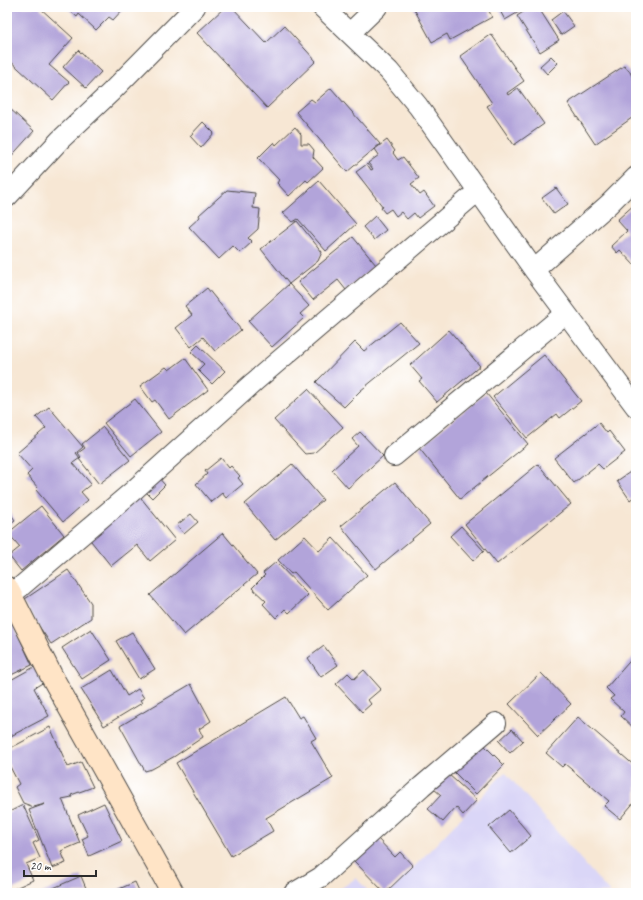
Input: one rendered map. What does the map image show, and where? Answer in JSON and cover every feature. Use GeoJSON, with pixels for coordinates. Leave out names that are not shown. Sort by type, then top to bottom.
{"type":"FeatureCollection","features":[{"type":"Feature","properties":{"kind":"street"},"geometry":{"type":"LineString","coordinates":[[7,197],[60,140],[111,92],[195,7]]}},
{"type":"Feature","properties":{"kind":"street"},"geometry":{"type":"LineString","coordinates":[[322,7],[389,71],[418,106],[534,270],[636,406]]}},
{"type":"Feature","properties":{"kind":"street"},"geometry":{"type":"LineString","coordinates":[[350,33],[377,7]]}},
{"type":"Feature","properties":{"kind":"street"},"geometry":{"type":"LineString","coordinates":[[534,270],[609,204],[636,177]]}},
{"type":"Feature","properties":{"kind":"street"},"geometry":{"type":"LineString","coordinates":[[173,893],[55,681],[9,592],[134,490],[254,382],[478,191]]}},
{"type":"Feature","properties":{"kind":"street"},"geometry":{"type":"LineString","coordinates":[[394,456],[566,313]]}},
{"type":"Feature","properties":{"kind":"street"},"geometry":{"type":"LineString","coordinates":[[294,893],[321,877],[422,786],[496,723]]}},
{"type":"Feature","properties":{"kind":"shaded area"},"geometry":{"type":"Polygon","coordinates":[[[505,772],[610,893],[389,893],[505,772]]]}},
{"type":"Feature","properties":{"kind":"shaded area"},"geometry":{"type":"Polygon","coordinates":[[[356,878],[370,893],[334,893],[356,878]]]}},
{"type":"Feature","properties":{"kind":"building"},"geometry":{"type":"Polygon","coordinates":[[[7,7],[39,7],[73,38],[49,65],[69,82],[53,100],[7,58],[7,7]]]}},
{"type":"Feature","properties":{"kind":"building"},"geometry":{"type":"Polygon","coordinates":[[[66,7],[125,7],[113,20],[109,17],[96,30],[79,14],[77,17],[66,7]]]}},
{"type":"Feature","properties":{"kind":"building"},"geometry":{"type":"Polygon","coordinates":[[[225,7],[232,7],[266,43],[284,26],[316,61],[267,108],[197,33],[225,7]]]}},
{"type":"Feature","properties":{"kind":"building"},"geometry":{"type":"Polygon","coordinates":[[[413,7],[487,7],[492,17],[450,40],[447,34],[432,42],[413,7]]]}},
{"type":"Feature","properties":{"kind":"building"},"geometry":{"type":"Polygon","coordinates":[[[498,7],[523,7],[524,9],[505,20],[498,7]]]}},
{"type":"Feature","properties":{"kind":"building"},"geometry":{"type":"Polygon","coordinates":[[[531,7],[538,7],[559,40],[540,52],[517,16],[531,7]]]}},
{"type":"Feature","properties":{"kind":"building"},"geometry":{"type":"Polygon","coordinates":[[[563,11],[574,26],[561,35],[551,20],[563,11]]]}},
{"type":"Feature","properties":{"kind":"building"},"geometry":{"type":"Polygon","coordinates":[[[491,34],[524,81],[507,93],[508,95],[518,88],[544,124],[514,145],[487,106],[492,103],[460,56],[491,34]]]}},
{"type":"Feature","properties":{"kind":"building"},"geometry":{"type":"Polygon","coordinates":[[[78,50],[101,72],[86,88],[63,67],[78,50]]]}},
{"type":"Feature","properties":{"kind":"building"},"geometry":{"type":"Polygon","coordinates":[[[551,56],[558,63],[547,74],[540,66],[551,56]]]}},
{"type":"Feature","properties":{"kind":"building"},"geometry":{"type":"Polygon","coordinates":[[[624,66],[629,70],[636,84],[636,115],[595,144],[568,103],[624,66]]]}},
{"type":"Feature","properties":{"kind":"building"},"geometry":{"type":"Polygon","coordinates":[[[331,88],[380,144],[347,172],[296,112],[311,99],[315,102],[331,88]]]}},
{"type":"Feature","properties":{"kind":"building"},"geometry":{"type":"Polygon","coordinates":[[[7,106],[34,131],[7,161],[7,106]]]}},
{"type":"Feature","properties":{"kind":"building"},"geometry":{"type":"Polygon","coordinates":[[[203,122],[214,133],[201,148],[190,136],[203,122]]]}},
{"type":"Feature","properties":{"kind":"building"},"geometry":{"type":"Polygon","coordinates":[[[295,127],[301,134],[301,144],[309,144],[314,150],[313,157],[323,168],[308,182],[306,180],[289,196],[277,183],[279,180],[258,158],[274,142],[276,145],[295,127]]]}},
{"type":"Feature","properties":{"kind":"building"},"geometry":{"type":"Polygon","coordinates":[[[387,140],[395,151],[393,153],[398,160],[403,157],[419,178],[411,184],[420,195],[424,192],[434,206],[418,218],[414,213],[407,219],[401,212],[396,216],[391,209],[385,213],[381,208],[383,207],[356,172],[367,164],[371,170],[373,169],[368,163],[379,155],[375,149],[387,140]]]}},
{"type":"Feature","properties":{"kind":"building"},"geometry":{"type":"Polygon","coordinates":[[[319,181],[356,224],[326,251],[298,219],[293,222],[283,213],[319,181]]]}},
{"type":"Feature","properties":{"kind":"building"},"geometry":{"type":"Polygon","coordinates":[[[556,188],[568,204],[554,214],[542,198],[556,188]]]}},
{"type":"Feature","properties":{"kind":"building"},"geometry":{"type":"Polygon","coordinates":[[[227,190],[255,193],[253,208],[260,209],[258,229],[248,238],[252,242],[240,253],[233,246],[219,259],[189,227],[200,217],[199,215],[227,190]]]}},
{"type":"Feature","properties":{"kind":"building"},"geometry":{"type":"Polygon","coordinates":[[[636,203],[635,266],[620,250],[617,253],[611,246],[627,231],[617,220],[636,203]]]}},
{"type":"Feature","properties":{"kind":"building"},"geometry":{"type":"Polygon","coordinates":[[[375,216],[386,230],[374,240],[363,227],[375,216]]]}},
{"type":"Feature","properties":{"kind":"building"},"geometry":{"type":"Polygon","coordinates":[[[297,221],[322,252],[318,261],[289,284],[261,249],[297,221]]]}},
{"type":"Feature","properties":{"kind":"building"},"geometry":{"type":"Polygon","coordinates":[[[353,237],[376,265],[346,290],[338,280],[313,300],[298,282],[353,237]]]}},
{"type":"Feature","properties":{"kind":"building"},"geometry":{"type":"Polygon","coordinates":[[[289,284],[309,306],[300,314],[304,318],[272,347],[248,321],[289,284]]]}},
{"type":"Feature","properties":{"kind":"building"},"geometry":{"type":"Polygon","coordinates":[[[207,288],[241,330],[215,351],[203,337],[191,347],[176,328],[192,315],[185,306],[207,288]]]}},
{"type":"Feature","properties":{"kind":"building"},"geometry":{"type":"Polygon","coordinates":[[[400,322],[419,343],[360,391],[344,407],[316,382],[355,342],[364,351],[400,322]]]}},
{"type":"Feature","properties":{"kind":"building"},"geometry":{"type":"Polygon","coordinates":[[[449,330],[480,366],[437,402],[419,381],[422,379],[410,365],[449,330]]]}},
{"type":"Feature","properties":{"kind":"building"},"geometry":{"type":"Polygon","coordinates":[[[198,345],[225,371],[212,384],[198,370],[204,364],[191,352],[198,345]]]}},
{"type":"Feature","properties":{"kind":"building"},"geometry":{"type":"Polygon","coordinates":[[[544,355],[581,401],[560,418],[557,414],[527,438],[493,397],[544,355]]]}},
{"type":"Feature","properties":{"kind":"building"},"geometry":{"type":"Polygon","coordinates":[[[185,358],[208,390],[169,419],[155,400],[152,402],[140,386],[166,367],[169,370],[185,358]]]}},
{"type":"Feature","properties":{"kind":"building"},"geometry":{"type":"Polygon","coordinates":[[[308,389],[343,427],[314,453],[305,454],[274,420],[308,389]]]}},
{"type":"Feature","properties":{"kind":"building"},"geometry":{"type":"Polygon","coordinates":[[[486,393],[528,444],[460,499],[419,448],[486,393]]]}},
{"type":"Feature","properties":{"kind":"building"},"geometry":{"type":"Polygon","coordinates":[[[135,399],[161,432],[131,456],[104,423],[135,399]]]}},
{"type":"Feature","properties":{"kind":"building"},"geometry":{"type":"Polygon","coordinates":[[[49,407],[83,447],[76,453],[80,458],[73,463],[91,484],[81,492],[88,500],[63,522],[36,490],[38,488],[27,475],[32,470],[17,453],[46,428],[36,417],[49,407]]]}},
{"type":"Feature","properties":{"kind":"building"},"geometry":{"type":"Polygon","coordinates":[[[599,423],[607,433],[609,431],[625,452],[603,469],[598,464],[574,483],[554,458],[599,423]]]}},
{"type":"Feature","properties":{"kind":"building"},"geometry":{"type":"Polygon","coordinates":[[[103,427],[130,460],[99,484],[79,459],[81,457],[78,453],[85,448],[82,444],[103,427]]]}},
{"type":"Feature","properties":{"kind":"building"},"geometry":{"type":"Polygon","coordinates":[[[360,432],[383,456],[348,488],[332,470],[358,446],[352,439],[360,432]]]}},
{"type":"Feature","properties":{"kind":"building"},"geometry":{"type":"Polygon","coordinates":[[[221,458],[229,468],[231,466],[240,476],[238,478],[243,484],[226,498],[222,493],[211,502],[196,484],[207,474],[205,471],[221,458]]]}},
{"type":"Feature","properties":{"kind":"building"},"geometry":{"type":"Polygon","coordinates":[[[292,464],[323,500],[275,540],[245,504],[292,464]]]}},
{"type":"Feature","properties":{"kind":"building"},"geometry":{"type":"Polygon","coordinates":[[[538,464],[571,504],[497,564],[465,524],[538,464]]]}},
{"type":"Feature","properties":{"kind":"building"},"geometry":{"type":"Polygon","coordinates":[[[636,468],[636,495],[630,500],[617,481],[636,468]]]}},
{"type":"Feature","properties":{"kind":"building"},"geometry":{"type":"Polygon","coordinates":[[[156,475],[165,485],[152,498],[142,488],[156,475]]]}},
{"type":"Feature","properties":{"kind":"building"},"geometry":{"type":"Polygon","coordinates":[[[395,482],[430,524],[376,569],[341,526],[395,482]]]}},
{"type":"Feature","properties":{"kind":"building"},"geometry":{"type":"Polygon","coordinates":[[[137,493],[175,540],[150,561],[137,545],[111,566],[87,536],[137,493]]]}},
{"type":"Feature","properties":{"kind":"building"},"geometry":{"type":"Polygon","coordinates":[[[41,506],[64,535],[21,571],[9,556],[20,547],[8,533],[41,506]]]}},
{"type":"Feature","properties":{"kind":"building"},"geometry":{"type":"Polygon","coordinates":[[[7,509],[15,520],[7,526],[7,509]]]}},
{"type":"Feature","properties":{"kind":"building"},"geometry":{"type":"Polygon","coordinates":[[[191,514],[198,522],[184,534],[177,525],[191,514]]]}},
{"type":"Feature","properties":{"kind":"building"},"geometry":{"type":"Polygon","coordinates":[[[461,526],[484,551],[473,561],[450,536],[461,526]]]}},
{"type":"Feature","properties":{"kind":"building"},"geometry":{"type":"Polygon","coordinates":[[[223,533],[257,574],[184,635],[150,595],[223,533]]]}},
{"type":"Feature","properties":{"kind":"building"},"geometry":{"type":"Polygon","coordinates":[[[305,536],[319,551],[333,538],[367,575],[328,610],[294,572],[291,574],[278,560],[305,536]]]}},
{"type":"Feature","properties":{"kind":"building"},"geometry":{"type":"Polygon","coordinates":[[[276,562],[308,595],[289,613],[285,609],[276,618],[263,604],[266,601],[252,588],[265,575],[263,573],[276,562]]]}},
{"type":"Feature","properties":{"kind":"building"},"geometry":{"type":"Polygon","coordinates":[[[68,570],[91,603],[91,618],[51,644],[22,601],[68,570]]]}},
{"type":"Feature","properties":{"kind":"building"},"geometry":{"type":"Polygon","coordinates":[[[10,617],[32,665],[7,677],[7,619],[10,617]]]}},
{"type":"Feature","properties":{"kind":"building"},"geometry":{"type":"Polygon","coordinates":[[[91,629],[111,660],[82,679],[62,648],[91,629]]]}},
{"type":"Feature","properties":{"kind":"building"},"geometry":{"type":"Polygon","coordinates":[[[132,632],[155,669],[139,679],[116,641],[132,632]]]}},
{"type":"Feature","properties":{"kind":"building"},"geometry":{"type":"Polygon","coordinates":[[[324,646],[338,665],[321,677],[308,658],[324,646]]]}},
{"type":"Feature","properties":{"kind":"building"},"geometry":{"type":"Polygon","coordinates":[[[636,654],[636,730],[621,716],[624,712],[610,699],[614,696],[606,688],[636,654]]]}},
{"type":"Feature","properties":{"kind":"building"},"geometry":{"type":"Polygon","coordinates":[[[36,666],[44,682],[34,688],[49,716],[7,738],[7,682],[36,666]]]}},
{"type":"Feature","properties":{"kind":"building"},"geometry":{"type":"Polygon","coordinates":[[[112,670],[127,696],[138,689],[144,698],[140,700],[142,703],[104,726],[81,689],[112,670]]]}},
{"type":"Feature","properties":{"kind":"building"},"geometry":{"type":"Polygon","coordinates":[[[364,670],[381,689],[368,700],[371,704],[362,712],[336,684],[348,673],[354,679],[364,670]]]}},
{"type":"Feature","properties":{"kind":"building"},"geometry":{"type":"Polygon","coordinates":[[[541,673],[571,704],[538,735],[509,704],[541,673]]]}},
{"type":"Feature","properties":{"kind":"building"},"geometry":{"type":"Polygon","coordinates":[[[191,684],[211,721],[199,729],[203,737],[175,756],[152,769],[145,771],[120,726],[191,684]]]}},
{"type":"Feature","properties":{"kind":"building"},"geometry":{"type":"Polygon","coordinates":[[[286,697],[299,718],[303,716],[316,738],[311,741],[333,778],[266,818],[273,831],[231,856],[176,763],[286,697]]]}},
{"type":"Feature","properties":{"kind":"building"},"geometry":{"type":"Polygon","coordinates":[[[578,717],[636,767],[636,800],[620,819],[604,806],[609,801],[565,764],[562,767],[546,753],[578,717]]]}},
{"type":"Feature","properties":{"kind":"building"},"geometry":{"type":"Polygon","coordinates":[[[50,727],[68,767],[81,762],[93,787],[71,795],[72,797],[62,799],[80,843],[61,851],[66,863],[52,868],[29,810],[45,804],[34,807],[23,803],[15,787],[19,784],[7,761],[7,750],[50,727]]]}},
{"type":"Feature","properties":{"kind":"building"},"geometry":{"type":"Polygon","coordinates":[[[512,729],[523,741],[510,753],[499,741],[512,729]]]}},
{"type":"Feature","properties":{"kind":"building"},"geometry":{"type":"Polygon","coordinates":[[[480,741],[504,765],[476,794],[452,770],[480,741]]]}},
{"type":"Feature","properties":{"kind":"building"},"geometry":{"type":"Polygon","coordinates":[[[448,774],[477,800],[463,815],[456,807],[443,822],[428,809],[441,795],[434,789],[448,774]]]}},
{"type":"Feature","properties":{"kind":"building"},"geometry":{"type":"Polygon","coordinates":[[[104,803],[122,841],[89,856],[82,839],[88,836],[78,815],[104,803]]]}},
{"type":"Feature","properties":{"kind":"building"},"geometry":{"type":"Polygon","coordinates":[[[23,805],[39,840],[33,843],[40,858],[26,864],[33,880],[7,892],[7,813],[23,805]]]}},
{"type":"Feature","properties":{"kind":"building"},"geometry":{"type":"Polygon","coordinates":[[[509,810],[531,836],[511,853],[489,827],[509,810]]]}},
{"type":"Feature","properties":{"kind":"building"},"geometry":{"type":"Polygon","coordinates":[[[377,838],[395,857],[400,852],[413,866],[385,893],[354,861],[377,838]]]}},
{"type":"Feature","properties":{"kind":"building"},"geometry":{"type":"Polygon","coordinates":[[[81,876],[88,893],[42,893],[81,876]]]}},
{"type":"Feature","properties":{"kind":"building"},"geometry":{"type":"Polygon","coordinates":[[[135,882],[140,893],[110,893],[135,882]]]}}]}
